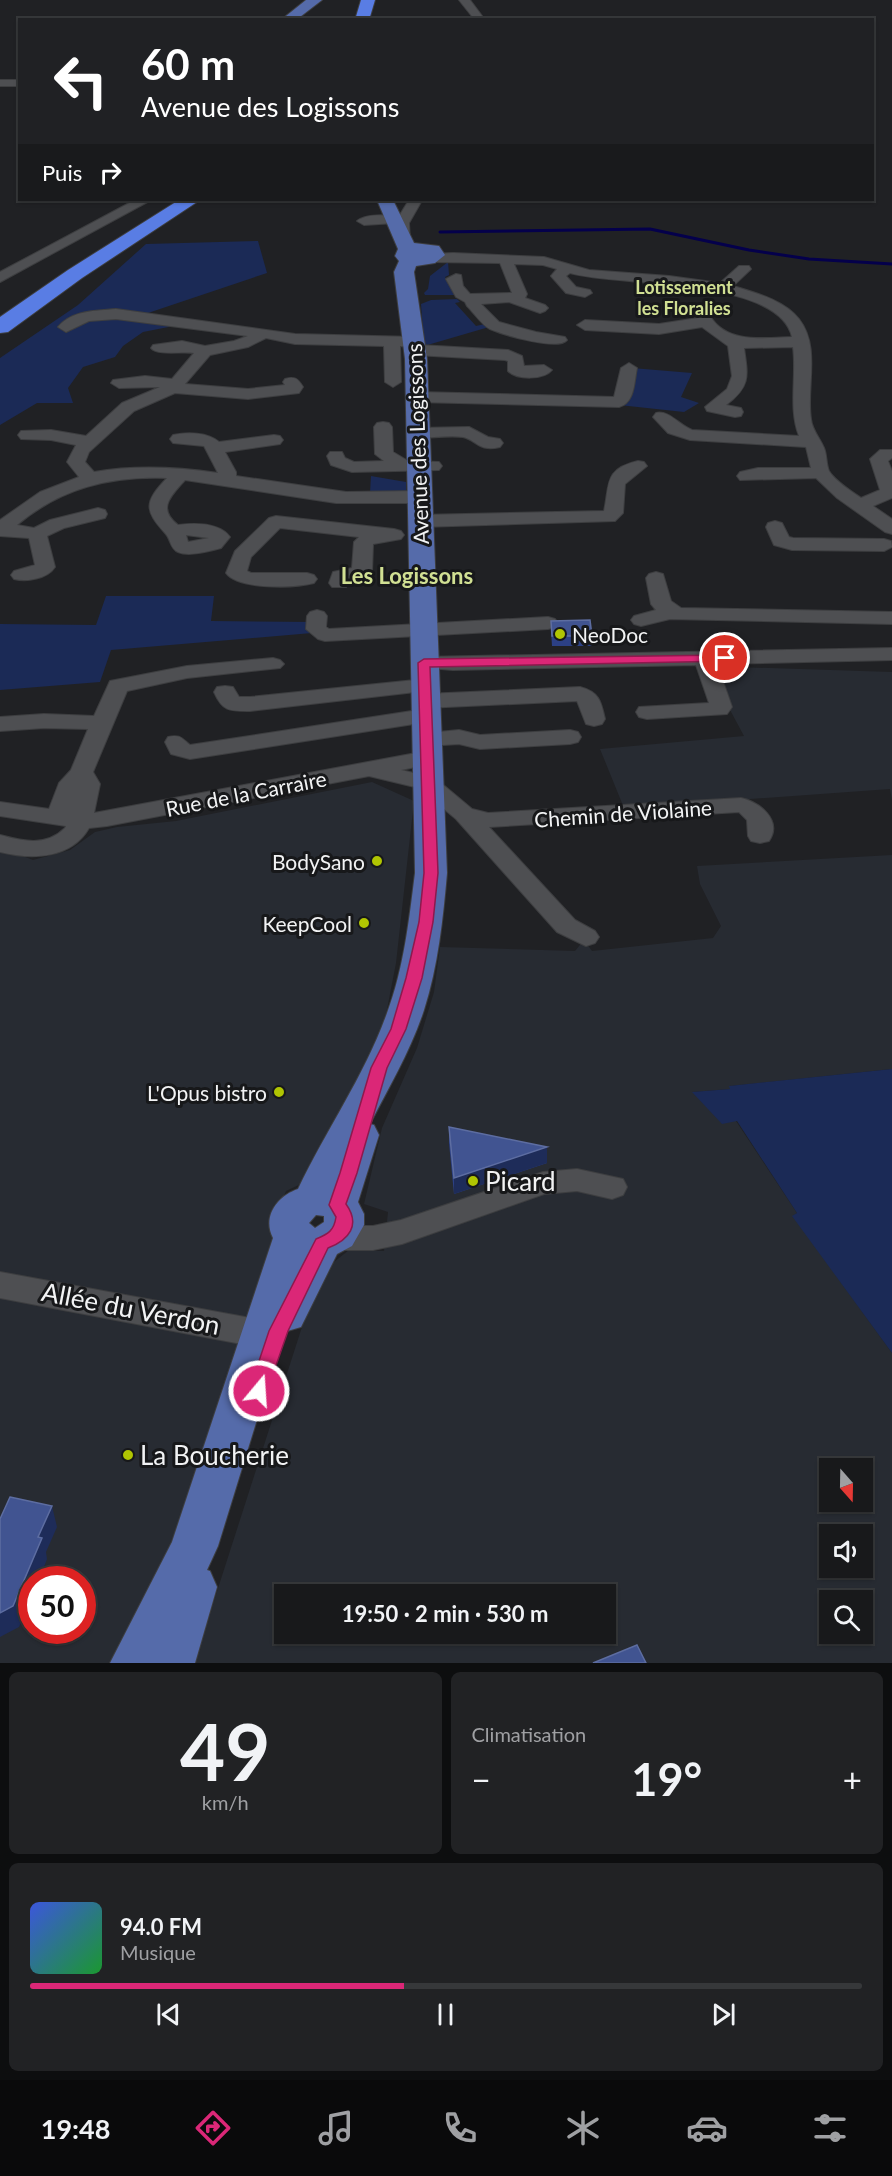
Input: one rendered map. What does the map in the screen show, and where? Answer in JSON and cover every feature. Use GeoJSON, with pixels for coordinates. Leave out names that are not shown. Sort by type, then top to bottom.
{"type":"FeatureCollection","features":[{"type":"Feature","properties":{"kind":"highway"},"geometry":{"type":"LineString","coordinates":[[363,18],[368,0]]}},
{"type":"Feature","properties":{"kind":"highway"},"geometry":{"type":"LineString","coordinates":[[0,313],[54,273],[165,201]]}},
{"type":"Feature","properties":{"kind":"highway"},"geometry":{"type":"LineString","coordinates":[[20,299],[173,201]]}},
{"type":"Feature","properties":{"kind":"highway"},"geometry":{"type":"LineString","coordinates":[[0,327],[75,274],[189,201]]}},
{"type":"Feature","properties":{"kind":"main road"},"geometry":{"type":"LineString","coordinates":[[290,18],[315,0]]}},
{"type":"Feature","properties":{"kind":"main road","name":"Avenue des Logissons"},"geometry":{"type":"LineString","coordinates":[[135,1663],[156,1628],[194,1546],[262,1334],[349,1173],[379,1068],[399,1029],[414,978],[426,922],[431,873],[415,346],[421,256],[388,209]]}},
{"type":"Feature","properties":{"kind":"main road","name":"Avenue des Logissons"},"geometry":{"type":"LineString","coordinates":[[170,1663],[279,1331],[324,1222]]}},
{"type":"Feature","properties":{"kind":"street"},"geometry":{"type":"LineString","coordinates":[[464,0],[479,18]]}},
{"type":"Feature","properties":{"kind":"street"},"geometry":{"type":"LineString","coordinates":[[0,83],[18,83]]}},
{"type":"Feature","properties":{"kind":"street"},"geometry":{"type":"LineString","coordinates":[[0,278],[142,201]]}},
{"type":"Feature","properties":{"kind":"street"},"geometry":{"type":"LineString","coordinates":[[364,221],[388,209],[416,201]]}},
{"type":"Feature","properties":{"kind":"street"},"geometry":{"type":"LineString","coordinates":[[416,201],[402,223],[421,256],[544,261],[588,274],[669,280],[723,288],[753,297],[783,312],[793,322],[799,334],[803,363],[802,419],[821,472],[830,483],[892,528]]}},
{"type":"Feature","properties":{"kind":"street"},"geometry":{"type":"LineString","coordinates":[[456,278],[453,279],[461,294],[474,300],[511,298],[520,294],[505,259]]}},
{"type":"Feature","properties":{"kind":"street"},"geometry":{"type":"LineString","coordinates":[[567,268],[558,276],[571,290],[585,293]]}},
{"type":"Feature","properties":{"kind":"street"},"geometry":{"type":"LineString","coordinates":[[723,288],[744,269]]}},
{"type":"Feature","properties":{"kind":"street"},"geometry":{"type":"LineString","coordinates":[[511,298],[540,308]]}},
{"type":"Feature","properties":{"kind":"street"},"geometry":{"type":"LineString","coordinates":[[474,300],[472,303],[494,325],[535,338],[559,340]]}},
{"type":"Feature","properties":{"kind":"street"},"geometry":{"type":"LineString","coordinates":[[585,325],[659,329],[710,313],[734,343],[740,376],[734,391],[713,407],[735,412]]}},
{"type":"Feature","properties":{"kind":"street"},"geometry":{"type":"LineString","coordinates":[[66,327],[77,319],[88,316],[116,314],[295,339],[392,342],[458,352],[508,355],[516,359],[516,371],[539,372],[544,370]]}},
{"type":"Feature","properties":{"kind":"street"},"geometry":{"type":"LineString","coordinates":[[159,348],[182,346],[205,351],[242,345],[254,341],[263,333]]}},
{"type":"Feature","properties":{"kind":"street"},"geometry":{"type":"LineString","coordinates":[[392,342],[393,382]]}},
{"type":"Feature","properties":{"kind":"street"},"geometry":{"type":"LineString","coordinates":[[734,343],[800,342]]}},
{"type":"Feature","properties":{"kind":"street"},"geometry":{"type":"LineString","coordinates":[[90,479],[76,462],[78,454],[128,407],[175,386],[205,351]]}},
{"type":"Feature","properties":{"kind":"street"},"geometry":{"type":"LineString","coordinates":[[458,352],[460,369]]}},
{"type":"Feature","properties":{"kind":"street"},"geometry":{"type":"LineString","coordinates":[[417,397],[620,402],[629,368]]}},
{"type":"Feature","properties":{"kind":"street"},"geometry":{"type":"LineString","coordinates":[[119,383],[145,381],[220,393],[264,393],[293,389],[295,387],[291,382]]}},
{"type":"Feature","properties":{"kind":"street"},"geometry":{"type":"LineString","coordinates":[[662,417],[674,429],[690,435],[811,442]]}},
{"type":"Feature","properties":{"kind":"street"},"geometry":{"type":"LineString","coordinates":[[383,427],[384,454],[418,466]]}},
{"type":"Feature","properties":{"kind":"street"},"geometry":{"type":"LineString","coordinates":[[418,433],[469,432],[483,442],[494,443]]}},
{"type":"Feature","properties":{"kind":"street"},"geometry":{"type":"LineString","coordinates":[[27,435],[51,435],[89,442]]}},
{"type":"Feature","properties":{"kind":"street"},"geometry":{"type":"LineString","coordinates":[[179,440],[206,440],[214,448],[227,472],[226,481]]}},
{"type":"Feature","properties":{"kind":"street"},"geometry":{"type":"LineString","coordinates":[[214,448],[274,440]]}},
{"type":"Feature","properties":{"kind":"street"},"geometry":{"type":"LineString","coordinates":[[859,505],[885,495],[888,490],[879,459],[886,454]]}},
{"type":"Feature","properties":{"kind":"street"},"geometry":{"type":"LineString","coordinates":[[336,456],[337,461],[352,467],[418,466]]}},
{"type":"Feature","properties":{"kind":"street"},"geometry":{"type":"LineString","coordinates":[[1,529],[34,503],[62,488],[90,479],[148,473],[187,476],[338,497],[420,519],[608,517],[614,513],[614,482],[619,476],[638,466]]}},
{"type":"Feature","properties":{"kind":"street"},"geometry":{"type":"LineString","coordinates":[[746,476],[758,473],[821,472]]}},
{"type":"Feature","properties":{"kind":"street"},"geometry":{"type":"LineString","coordinates":[[175,531],[160,516],[187,476]]}},
{"type":"Feature","properties":{"kind":"street"},"geometry":{"type":"LineString","coordinates":[[1,529],[37,534],[57,524],[98,514]]}},
{"type":"Feature","properties":{"kind":"street"},"geometry":{"type":"LineString","coordinates":[[339,584],[340,576],[362,572],[364,542],[378,536],[394,535],[420,519]]}},
{"type":"Feature","properties":{"kind":"street"},"geometry":{"type":"LineString","coordinates":[[307,579],[248,579],[236,573],[242,555],[276,522],[394,535]]}},
{"type":"Feature","properties":{"kind":"street"},"geometry":{"type":"LineString","coordinates":[[775,527],[781,541],[792,544],[889,545]]}},
{"type":"Feature","properties":{"kind":"street"},"geometry":{"type":"LineString","coordinates":[[21,575],[38,572],[45,567],[37,534]]}},
{"type":"Feature","properties":{"kind":"street"},"geometry":{"type":"LineString","coordinates":[[656,578],[661,604],[671,612]]}},
{"type":"Feature","properties":{"kind":"street"},"geometry":{"type":"LineString","coordinates":[[641,620],[671,612],[892,618]]}},
{"type":"Feature","properties":{"kind":"street"},"geometry":{"type":"LineString","coordinates":[[317,616],[316,629],[325,635],[548,623]]}},
{"type":"Feature","properties":{"kind":"street"},"geometry":{"type":"LineString","coordinates":[[225,692],[229,701],[234,704],[426,721],[705,659],[892,654]]}},
{"type":"Feature","properties":{"kind":"street"},"geometry":{"type":"LineString","coordinates":[[646,712],[719,710],[721,707],[705,659]]}},
{"type":"Feature","properties":{"kind":"street"},"geometry":{"type":"LineString","coordinates":[[0,843],[22,850],[49,847],[64,842],[74,834],[70,814],[88,784],[81,773],[118,686],[187,672],[273,664]]}},
{"type":"Feature","properties":{"kind":"street"},"geometry":{"type":"LineString","coordinates":[[176,742],[178,749],[190,752],[426,721],[580,694],[589,698],[594,719]]}},
{"type":"Feature","properties":{"kind":"street"},"geometry":{"type":"LineString","coordinates":[[0,724],[44,721],[102,723]]}},
{"type":"Feature","properties":{"kind":"street"},"geometry":{"type":"LineString","coordinates":[[426,721],[459,736],[480,742],[570,737]]}},
{"type":"Feature","properties":{"kind":"street","name":"Rue de la Carraire"},"geometry":{"type":"LineString","coordinates":[[0,809],[70,814],[142,814],[349,772],[390,773],[426,721]]}},
{"type":"Feature","properties":{"kind":"street","name":"Chemin de Violaine"},"geometry":{"type":"LineString","coordinates":[[426,721],[464,814],[566,926],[586,937]]}},
{"type":"Feature","properties":{"kind":"street","name":"Rue de la Carraire"},"geometry":{"type":"LineString","coordinates":[[0,798],[70,814]]}},
{"type":"Feature","properties":{"kind":"street","name":"Chemin de Violaine"},"geometry":{"type":"LineString","coordinates":[[464,814],[488,820],[505,820],[741,806],[755,811],[762,832],[760,836]]}},
{"type":"Feature","properties":{"kind":"street"},"geometry":{"type":"LineString","coordinates":[[324,1222],[373,1238],[402,1232],[543,1183],[577,1180],[612,1187]]}},
{"type":"Feature","properties":{"kind":"street","name":"Allée du Verdon"},"geometry":{"type":"LineString","coordinates":[[0,1284],[262,1334]]}},
{"type":"Feature","properties":{"kind":"shaded area"},"geometry":{"type":"Polygon","coordinates":[[[258,241],[267,273],[148,313],[194,322],[143,332],[123,346],[115,357],[83,367],[68,388],[73,403],[37,403],[0,425],[0,358],[78,305],[146,244],[258,241]]]}},
{"type":"Feature","properties":{"kind":"shaded area"},"geometry":{"type":"Polygon","coordinates":[[[448,262],[449,275],[445,277],[458,295],[425,295],[430,276],[448,262]]]}},
{"type":"Feature","properties":{"kind":"shaded area"},"geometry":{"type":"Polygon","coordinates":[[[457,299],[460,302],[455,303],[476,326],[485,324],[489,327],[424,346],[421,304],[431,300],[457,299]]]}},
{"type":"Feature","properties":{"kind":"shaded area"},"geometry":{"type":"Polygon","coordinates":[[[632,368],[692,373],[681,397],[699,403],[684,412],[619,405],[632,368]]]}},
{"type":"Feature","properties":{"kind":"shaded area"},"geometry":{"type":"Polygon","coordinates":[[[371,476],[406,482],[406,491],[370,493],[371,476]]]}},
{"type":"Feature","properties":{"kind":"shaded area"},"geometry":{"type":"Polygon","coordinates":[[[106,596],[214,596],[211,621],[313,622],[312,633],[111,650],[100,682],[0,690],[0,624],[96,625],[106,596]]]}},
{"type":"Feature","properties":{"kind":"shaded area"},"geometry":{"type":"Polygon","coordinates":[[[735,667],[892,672],[892,800],[890,789],[624,808],[600,749],[744,736],[708,669],[735,667]]]}},
{"type":"Feature","properties":{"kind":"shaded area"},"geometry":{"type":"Polygon","coordinates":[[[372,782],[414,801],[396,963],[383,1030],[305,1182],[286,1191],[273,1224],[284,1241],[184,1547],[117,1663],[0,1663],[0,847],[33,860],[70,850],[95,832],[117,827],[176,821],[372,782]]]}},
{"type":"Feature","properties":{"kind":"shaded area"},"geometry":{"type":"Polygon","coordinates":[[[892,855],[892,1069],[693,1092],[736,1121],[797,1213],[793,1216],[892,1353],[892,1663],[194,1663],[319,1274],[349,1250],[384,1251],[388,1212],[364,1204],[382,1128],[417,1048],[434,992],[440,947],[575,951],[584,940],[592,951],[713,938],[721,926],[700,884],[697,866],[892,855]]]}},
{"type":"Feature","properties":{"kind":"shaded area"},"geometry":{"type":"Polygon","coordinates":[[[892,1069],[892,1353],[792,1216],[797,1213],[737,1121],[722,1124],[692,1092],[892,1069]]]}},
{"type":"Feature","properties":{"kind":"building"},"geometry":{"type":"Polygon","coordinates":[[[590,620],[592,636],[552,636],[551,621],[590,620]]]}},
{"type":"Feature","properties":{"kind":"building"},"geometry":{"type":"Polygon","coordinates":[[[449,1127],[547,1147],[454,1178],[449,1127]]]}},
{"type":"Feature","properties":{"kind":"building"},"geometry":{"type":"Polygon","coordinates":[[[10,1497],[52,1506],[38,1537],[42,1538],[30,1566],[18,1566],[18,1594],[13,1606],[0,1613],[0,1519],[10,1497]]]}},
{"type":"Feature","properties":{"kind":"building"},"geometry":{"type":"Polygon","coordinates":[[[637,1645],[646,1663],[593,1663],[637,1645]]]}},
{"type":"Feature","properties":{"kind":"waterway"},"geometry":{"type":"LineString","coordinates":[[440,232],[650,229],[749,250],[809,259],[892,264]]}},
{"type":"Feature","properties":{"kind":"place","name":"NeoDoc"},"geometry":{"type":"Point","coordinates":[560,634]}},
{"type":"Feature","properties":{"kind":"place","name":"BodySano"},"geometry":{"type":"Point","coordinates":[377,861]}},
{"type":"Feature","properties":{"kind":"place","name":"KeepCool"},"geometry":{"type":"Point","coordinates":[364,923]}},
{"type":"Feature","properties":{"kind":"place","name":"L'Opus bistro"},"geometry":{"type":"Point","coordinates":[279,1092]}},
{"type":"Feature","properties":{"kind":"place","name":"Picard"},"geometry":{"type":"Point","coordinates":[473,1181]}},
{"type":"Feature","properties":{"kind":"place","name":"La Boucherie"},"geometry":{"type":"Point","coordinates":[128,1455]}},
{"type":"Feature","properties":{"kind":"district","name":"Lotissement les Floralies"},"geometry":{"type":"Point","coordinates":[684,297]}},
{"type":"Feature","properties":{"kind":"district","name":"Les Logissons"},"geometry":{"type":"Point","coordinates":[407,575]}},
{"type":"Feature","properties":{"kind":"route"},"geometry":{"type":"LineString","coordinates":[[259,1391],[279,1331],[294,1297],[322,1244],[335,1238],[346,1223],[345,1216],[337,1205],[349,1173],[379,1068],[399,1029],[414,978],[426,922],[431,873],[424,663],[725,658]]}}]}
